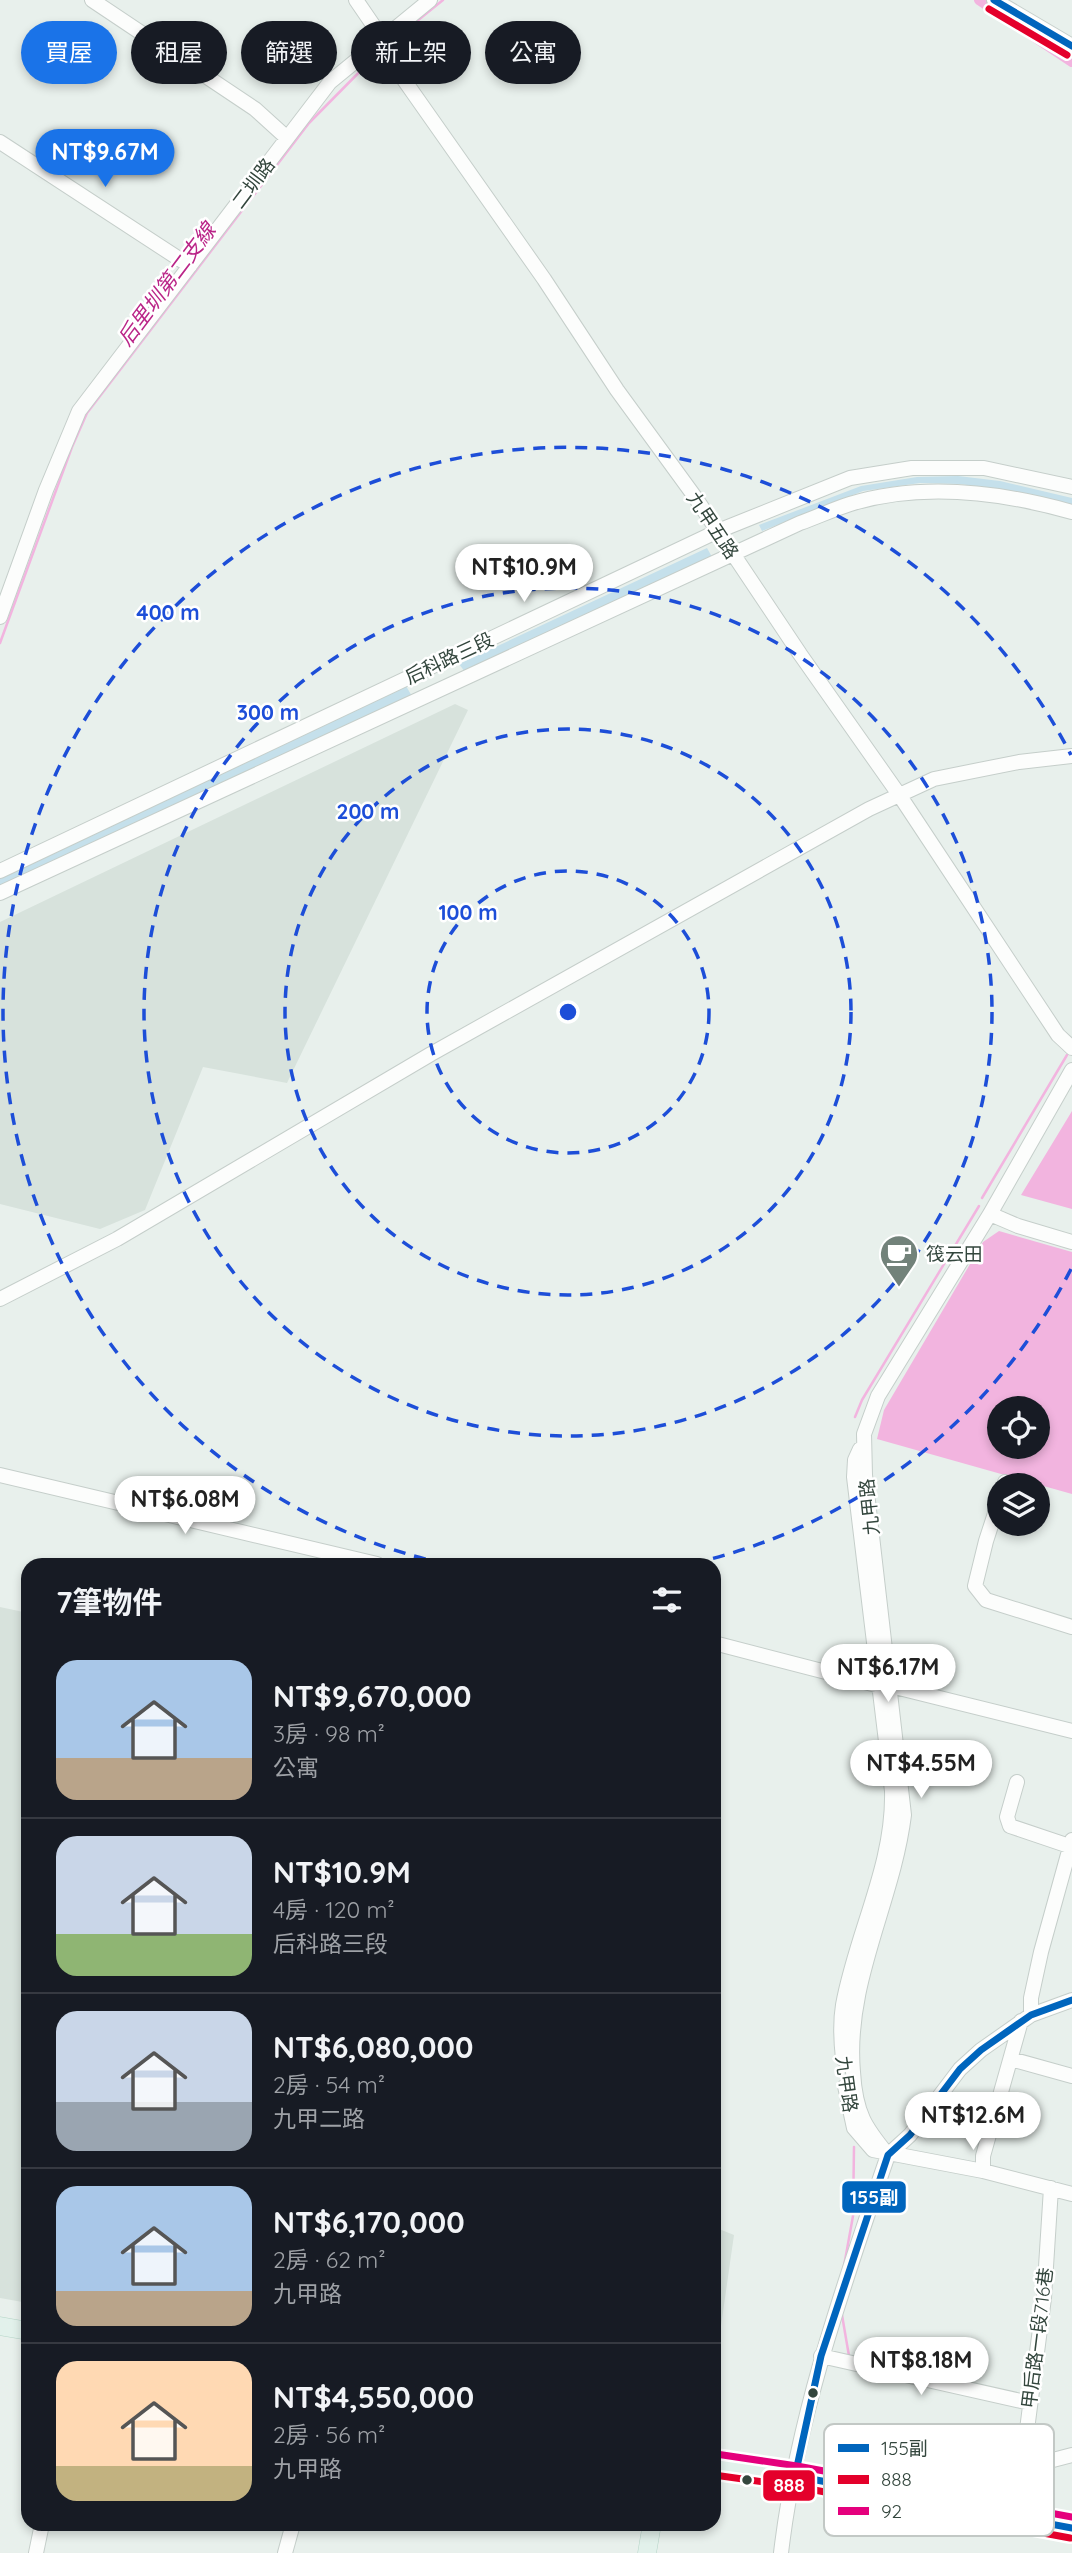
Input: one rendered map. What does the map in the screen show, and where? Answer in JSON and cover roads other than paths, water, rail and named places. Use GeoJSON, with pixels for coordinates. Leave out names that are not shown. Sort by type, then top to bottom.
{"type":"FeatureCollection","features":[{"type":"Feature","properties":{"kind":"main road"},"geometry":{"type":"LineString","coordinates":[[0,2326],[21,2330]]}},
{"type":"Feature","properties":{"kind":"main road"},"geometry":{"type":"LineString","coordinates":[[721,2464],[824,2482]]}},
{"type":"Feature","properties":{"kind":"main road"},"geometry":{"type":"LineString","coordinates":[[1054,2525],[1072,2528]]}},
{"type":"Feature","properties":{"kind":"main road"},"geometry":{"type":"LineString","coordinates":[[647,2553],[651,2531]]}},
{"type":"Feature","properties":{"kind":"street"},"geometry":{"type":"LineString","coordinates":[[92,0],[255,109],[287,138]]}},
{"type":"Feature","properties":{"kind":"street","name":"九甲五路"},"geometry":{"type":"LineString","coordinates":[[356,0],[370,21]]}},
{"type":"Feature","properties":{"kind":"street","name":"二圳路"},"geometry":{"type":"LineString","coordinates":[[403,21],[430,0]]}},
{"type":"Feature","properties":{"kind":"street"},"geometry":{"type":"LineString","coordinates":[[994,0],[1072,46]]}},
{"type":"Feature","properties":{"kind":"street","name":"二圳路"},"geometry":{"type":"LineString","coordinates":[[0,617],[46,490],[79,411],[330,82],[351,64]]}},
{"type":"Feature","properties":{"kind":"street","name":"九甲五路"},"geometry":{"type":"LineString","coordinates":[[406,84],[900,796],[1058,1035],[1072,1048]]}},
{"type":"Feature","properties":{"kind":"street"},"geometry":{"type":"LineString","coordinates":[[0,142],[191,266]]}},
{"type":"Feature","properties":{"kind":"street","name":"后科路三段"},"geometry":{"type":"LineString","coordinates":[[0,871],[718,531],[850,478],[912,468],[984,468],[1072,488]]}},
{"type":"Feature","properties":{"kind":"street","name":"后科路三段"},"geometry":{"type":"LineString","coordinates":[[0,893],[800,523],[852,504],[914,492],[979,493],[1072,512]]}},
{"type":"Feature","properties":{"kind":"street"},"geometry":{"type":"LineString","coordinates":[[0,1299],[117,1238],[431,1054],[869,809],[934,779],[1019,762],[1072,756]]}},
{"type":"Feature","properties":{"kind":"street","name":"九甲路"},"geometry":{"type":"LineString","coordinates":[[888,2155],[864,2121],[855,2096],[851,2036],[854,2004],[890,1881],[904,1815],[885,1686],[863,1445],[867,1420],[878,1396],[990,1214],[1072,1070]]}},
{"type":"Feature","properties":{"kind":"street"},"geometry":{"type":"LineString","coordinates":[[990,1214],[1028,1219],[1072,1232]]}},
{"type":"Feature","properties":{"kind":"street"},"geometry":{"type":"LineString","coordinates":[[990,1214],[1018,1226],[1072,1242]]}},
{"type":"Feature","properties":{"kind":"street"},"geometry":{"type":"LineString","coordinates":[[0,1475],[352,1558]]}},
{"type":"Feature","properties":{"kind":"street"},"geometry":{"type":"LineString","coordinates":[[988,1536],[975,1586],[986,1600],[1072,1627]]}},
{"type":"Feature","properties":{"kind":"street"},"geometry":{"type":"LineString","coordinates":[[721,1645],[1072,1731]]}},
{"type":"Feature","properties":{"kind":"street"},"geometry":{"type":"LineString","coordinates":[[983,2171],[983,2156],[1011,2059],[1026,2018],[1071,1844],[1010,1826],[1007,1816],[1017,1782]]}},
{"type":"Feature","properties":{"kind":"street"},"geometry":{"type":"LineString","coordinates":[[781,2553],[786,2513],[821,2356],[888,2155],[910,2135],[960,2069],[981,2050],[1026,2018],[1072,2000]]}},
{"type":"Feature","properties":{"kind":"street"},"geometry":{"type":"LineString","coordinates":[[1011,2059],[1072,2076]]}},
{"type":"Feature","properties":{"kind":"street"},"geometry":{"type":"LineString","coordinates":[[888,2155],[983,2171],[1072,2194]]}},
{"type":"Feature","properties":{"kind":"street","name":"甲后路一段716巷"},"geometry":{"type":"LineString","coordinates":[[1028,2424],[1044,2298],[1051,2188]]}},
{"type":"Feature","properties":{"kind":"street"},"geometry":{"type":"LineString","coordinates":[[821,2356],[1030,2403]]}},
{"type":"Feature","properties":{"kind":"street"},"geometry":{"type":"LineString","coordinates":[[1054,2460],[1072,2455]]}},
{"type":"Feature","properties":{"kind":"street"},"geometry":{"type":"LineString","coordinates":[[36,2553],[41,2531]]}},
{"type":"Feature","properties":{"kind":"street"},"geometry":{"type":"LineString","coordinates":[[285,2553],[291,2531]]}},
{"type":"Feature","properties":{"kind":"waterway","name":"后里圳第二支線"},"geometry":{"type":"LineString","coordinates":[[417,21],[443,0]]}},
{"type":"Feature","properties":{"kind":"waterway"},"geometry":{"type":"LineString","coordinates":[[979,0],[1072,62]]}},
{"type":"Feature","properties":{"kind":"waterway","name":"后里圳第二支線"},"geometry":{"type":"LineString","coordinates":[[0,643],[87,413],[309,123],[351,80]]}},
{"type":"Feature","properties":{"kind":"waterway"},"geometry":{"type":"LineString","coordinates":[[982,1198],[1067,1055]]}},
{"type":"Feature","properties":{"kind":"waterway"},"geometry":{"type":"LineString","coordinates":[[855,1417],[862,1400],[979,1206]]}},
{"type":"Feature","properties":{"kind":"waterway"},"geometry":{"type":"LineString","coordinates":[[844,2266],[853,2216],[854,2147]]}},
{"type":"Feature","properties":{"kind":"waterway"},"geometry":{"type":"LineString","coordinates":[[842,2315],[849,2356]]}},
{"type":"Feature","properties":{"kind":"place","name":"筏云田"},"geometry":{"type":"Point","coordinates":[899,1288]}}]}
